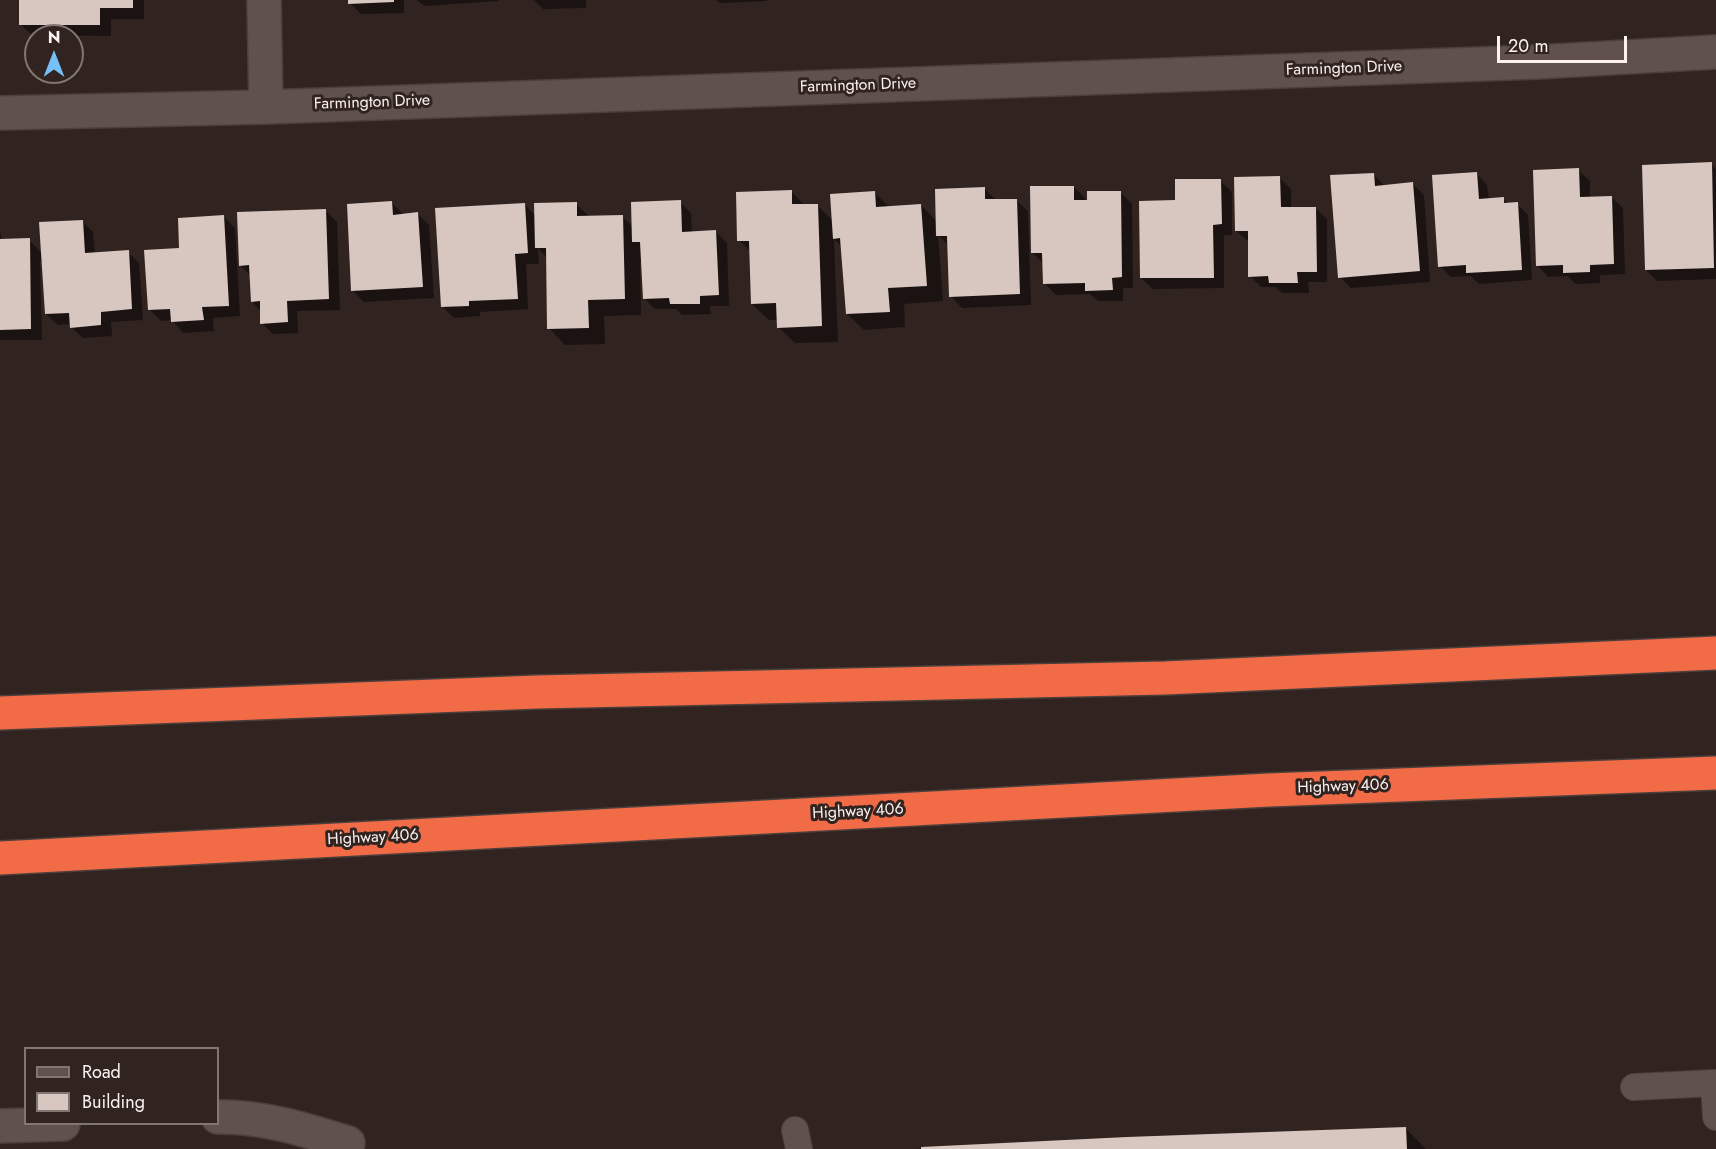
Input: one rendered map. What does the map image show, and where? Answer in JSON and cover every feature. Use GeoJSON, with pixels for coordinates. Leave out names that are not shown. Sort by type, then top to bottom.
{"type":"FeatureCollection","features":[{"type":"Feature","properties":{"kind":"highway"},"geometry":{"type":"LineString","coordinates":[[0,712],[537,692],[1165,678],[1716,653]]}},
{"type":"Feature","properties":{"kind":"highway","name":"Highway 406"},"geometry":{"type":"LineString","coordinates":[[0,858],[1269,790],[1716,773]]}},
{"type":"Feature","properties":{"kind":"street"},"geometry":{"type":"LineString","coordinates":[[264,0],[266,107]]}},
{"type":"Feature","properties":{"kind":"street","name":"Farmington Drive"},"geometry":{"type":"LineString","coordinates":[[0,113],[266,107],[1513,63],[1716,52]]}},
{"type":"Feature","properties":{"kind":"street"},"geometry":{"type":"LineString","coordinates":[[219,1118],[230,1117],[285,1124],[348,1143]]}},
{"type":"Feature","properties":{"kind":"street"},"geometry":{"type":"LineString","coordinates":[[0,1126],[32,1125]]}},
{"type":"Feature","properties":{"kind":"lane"},"geometry":{"type":"LineString","coordinates":[[1634,1087],[1714,1083],[1716,1117]]}},
{"type":"Feature","properties":{"kind":"building"},"geometry":{"type":"Polygon","coordinates":[[[19,0],[133,0],[133,8],[100,8],[100,25],[19,25],[19,0]]]}},
{"type":"Feature","properties":{"kind":"building"},"geometry":{"type":"Polygon","coordinates":[[[348,0],[394,0],[394,2],[348,4],[348,0]]]}},
{"type":"Feature","properties":{"kind":"building"},"geometry":{"type":"Polygon","coordinates":[[[1712,162],[1714,268],[1645,270],[1642,165],[1712,162]]]}},
{"type":"Feature","properties":{"kind":"building"},"geometry":{"type":"Polygon","coordinates":[[[1579,168],[1580,197],[1612,196],[1614,264],[1590,265],[1590,272],[1563,273],[1563,265],[1536,266],[1533,170],[1579,168]]]}},
{"type":"Feature","properties":{"kind":"building"},"geometry":{"type":"Polygon","coordinates":[[[1477,172],[1479,199],[1504,197],[1504,203],[1518,202],[1522,270],[1466,273],[1466,265],[1438,267],[1432,175],[1477,172]]]}},
{"type":"Feature","properties":{"kind":"building"},"geometry":{"type":"Polygon","coordinates":[[[1374,173],[1375,186],[1413,182],[1420,271],[1338,278],[1330,175],[1374,173]]]}},
{"type":"Feature","properties":{"kind":"building"},"geometry":{"type":"Polygon","coordinates":[[[1280,176],[1281,207],[1316,207],[1317,272],[1297,272],[1298,283],[1269,283],[1268,276],[1248,277],[1248,231],[1235,231],[1234,177],[1280,176]]]}},
{"type":"Feature","properties":{"kind":"building"},"geometry":{"type":"Polygon","coordinates":[[[1175,179],[1221,179],[1222,224],[1213,225],[1214,278],[1140,278],[1139,201],[1175,200],[1175,179]]]}},
{"type":"Feature","properties":{"kind":"building"},"geometry":{"type":"Polygon","coordinates":[[[1030,186],[1074,186],[1074,200],[1087,200],[1087,191],[1121,191],[1122,277],[1112,278],[1113,290],[1085,291],[1085,283],[1043,284],[1042,253],[1031,253],[1030,186]]]}},
{"type":"Feature","properties":{"kind":"building"},"geometry":{"type":"Polygon","coordinates":[[[985,187],[985,199],[1017,199],[1020,294],[949,297],[947,236],[936,236],[935,189],[985,187]]]}},
{"type":"Feature","properties":{"kind":"building"},"geometry":{"type":"Polygon","coordinates":[[[792,190],[792,204],[818,204],[822,326],[777,328],[776,303],[751,304],[749,241],[737,241],[736,192],[792,190]]]}},
{"type":"Feature","properties":{"kind":"building"},"geometry":{"type":"Polygon","coordinates":[[[875,191],[876,207],[921,204],[927,286],[888,288],[890,312],[846,314],[840,238],[833,239],[830,194],[875,191]]]}},
{"type":"Feature","properties":{"kind":"building"},"geometry":{"type":"Polygon","coordinates":[[[681,200],[682,232],[716,230],[719,295],[700,296],[700,304],[670,304],[669,298],[643,299],[640,242],[632,242],[631,202],[681,200]]]}},
{"type":"Feature","properties":{"kind":"building"},"geometry":{"type":"Polygon","coordinates":[[[392,201],[393,215],[418,212],[423,287],[351,291],[347,204],[392,201]]]}},
{"type":"Feature","properties":{"kind":"building"},"geometry":{"type":"Polygon","coordinates":[[[577,202],[577,216],[623,215],[625,299],[588,300],[589,328],[547,329],[546,248],[535,248],[534,203],[577,202]]]}},
{"type":"Feature","properties":{"kind":"building"},"geometry":{"type":"Polygon","coordinates":[[[525,203],[528,253],[515,254],[518,299],[469,301],[469,306],[441,307],[435,208],[525,203]]]}},
{"type":"Feature","properties":{"kind":"building"},"geometry":{"type":"Polygon","coordinates":[[[326,209],[329,299],[287,301],[288,322],[260,324],[260,301],[251,302],[249,265],[239,266],[237,212],[326,209]]]}},
{"type":"Feature","properties":{"kind":"building"},"geometry":{"type":"Polygon","coordinates":[[[224,215],[229,306],[202,307],[204,320],[171,322],[170,309],[148,310],[144,250],[179,248],[178,218],[224,215]]]}},
{"type":"Feature","properties":{"kind":"building"},"geometry":{"type":"Polygon","coordinates":[[[83,220],[85,253],[129,250],[132,309],[101,312],[101,325],[70,328],[69,313],[45,314],[39,222],[83,220]]]}},
{"type":"Feature","properties":{"kind":"building"},"geometry":{"type":"Polygon","coordinates":[[[30,238],[31,329],[0,330],[0,239],[30,238]]]}},
{"type":"Feature","properties":{"kind":"building"},"geometry":{"type":"Polygon","coordinates":[[[1406,1127],[1407,1149],[921,1149],[921,1147],[1127,1137],[1406,1127]]]}}]}
